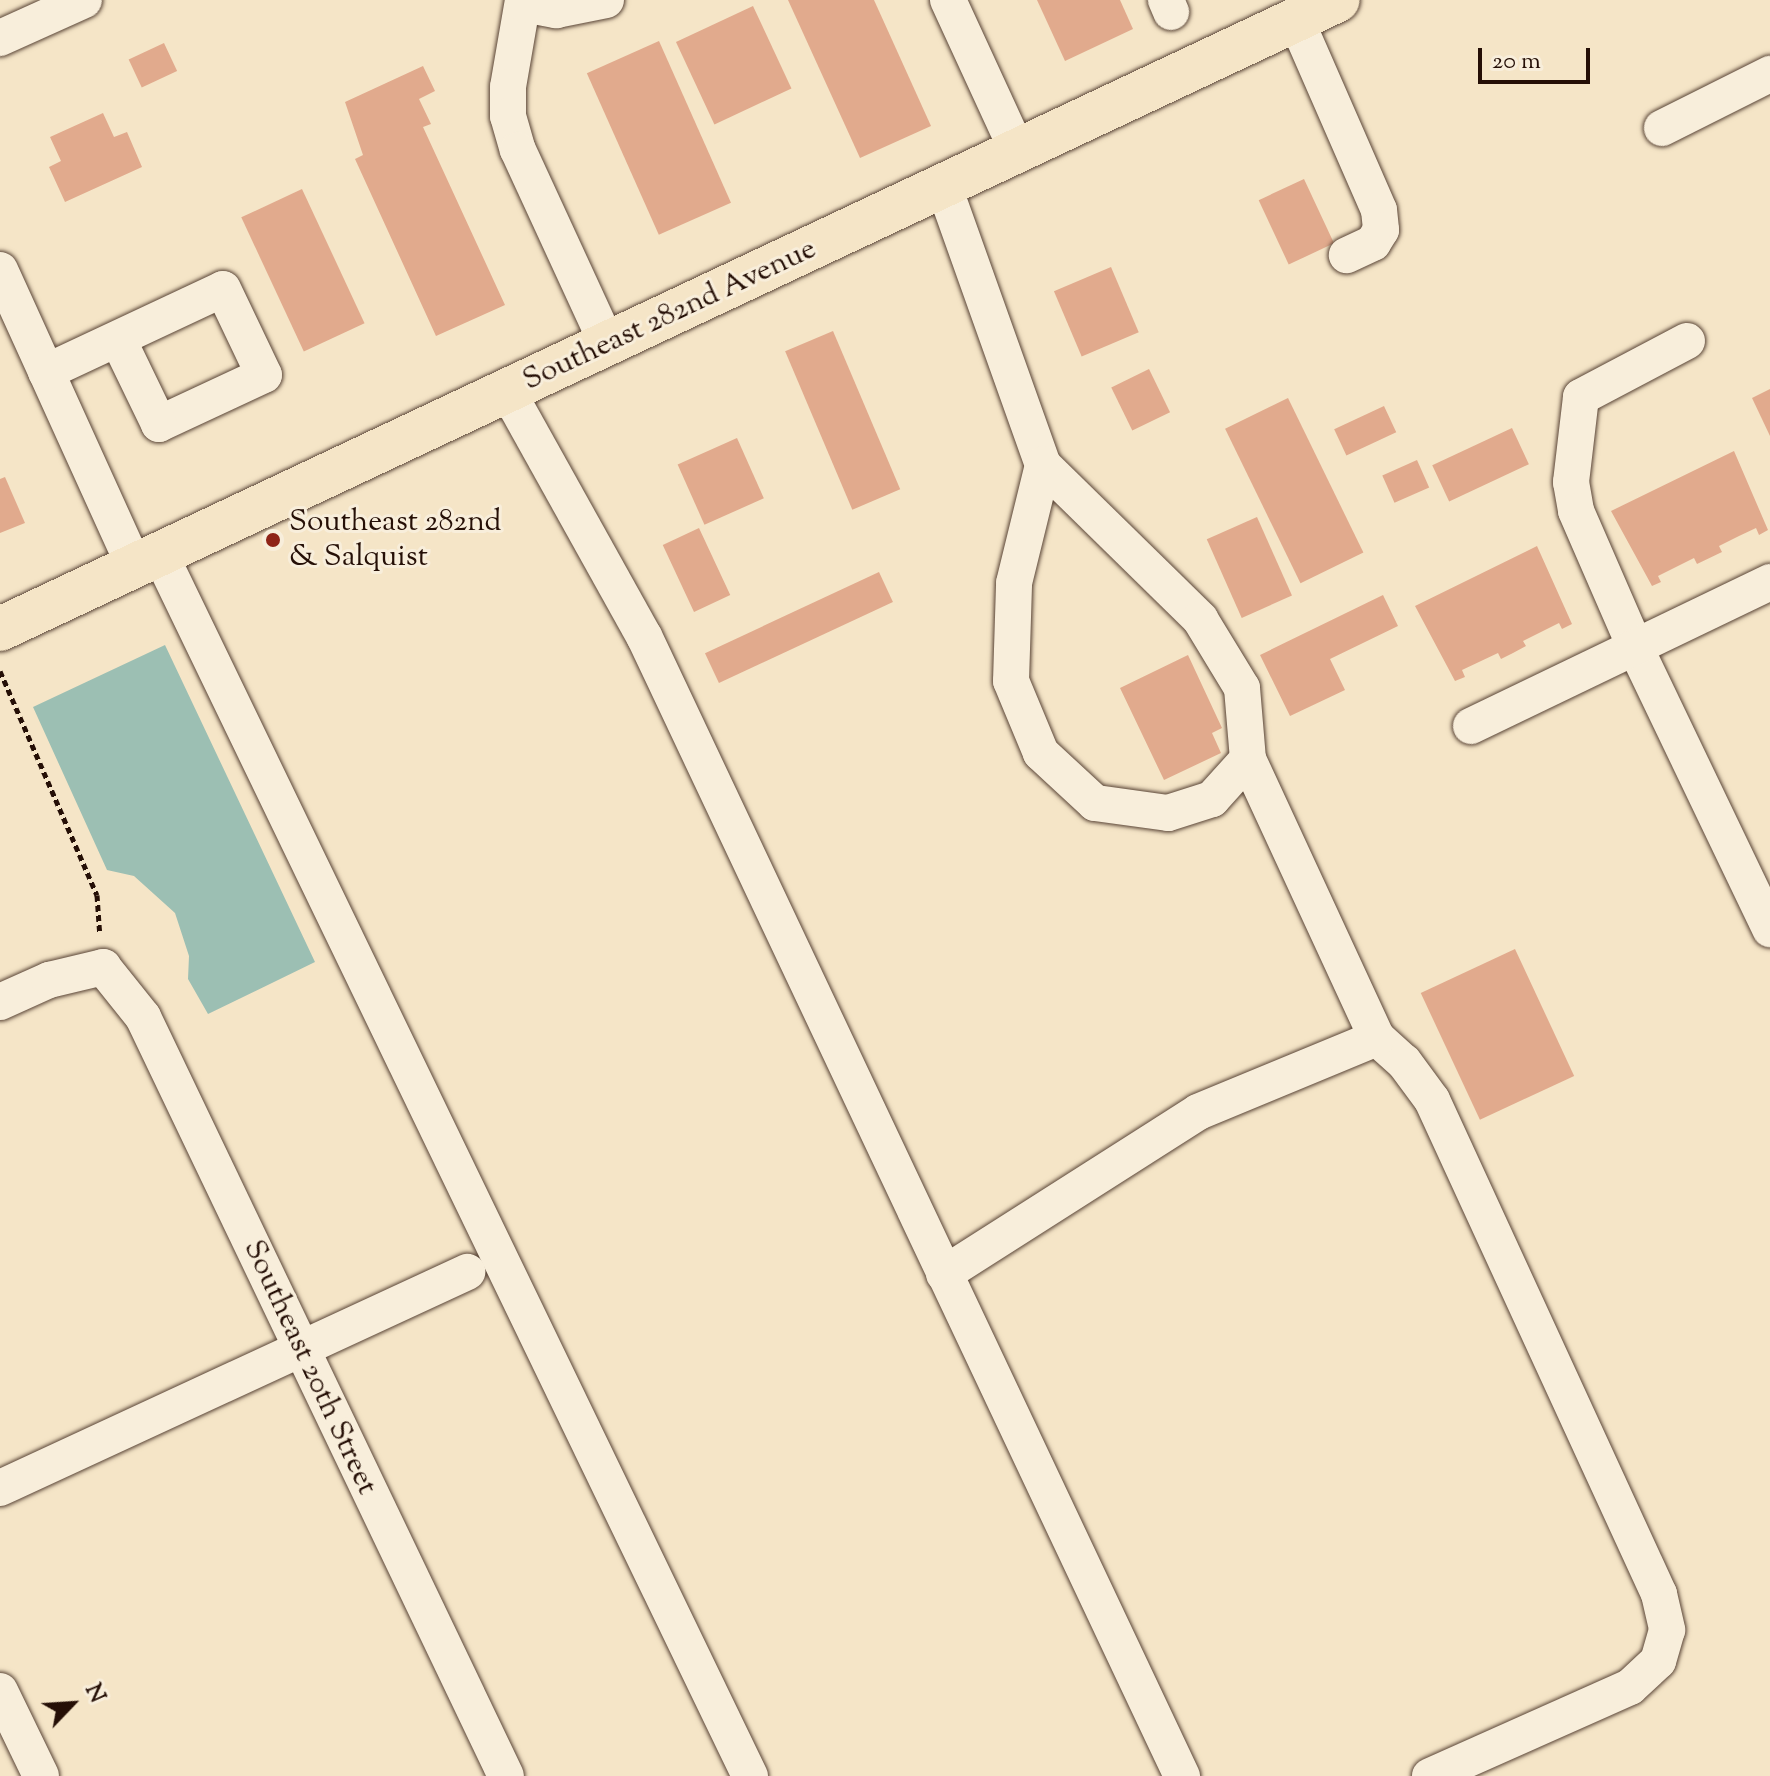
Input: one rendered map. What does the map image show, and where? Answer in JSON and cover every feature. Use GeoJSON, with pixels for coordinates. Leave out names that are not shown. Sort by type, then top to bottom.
{"type":"FeatureCollection","features":[{"type":"Feature","properties":{"kind":"main road","name":"Southeast 282nd Avenue"},"geometry":{"type":"LineString","coordinates":[[0,629],[608,346],[1338,0]]}},
{"type":"Feature","properties":{"kind":"street"},"geometry":{"type":"LineString","coordinates":[[0,38],[84,0]]}},
{"type":"Feature","properties":{"kind":"street"},"geometry":{"type":"LineString","coordinates":[[606,0],[556,10],[523,2],[508,87],[508,116],[518,150],[608,346]]}},
{"type":"Feature","properties":{"kind":"street"},"geometry":{"type":"LineString","coordinates":[[948,0],[1018,152]]}},
{"type":"Feature","properties":{"kind":"street"},"geometry":{"type":"LineString","coordinates":[[1296,20],[1379,210],[1381,230],[1373,243],[1347,255]]}},
{"type":"Feature","properties":{"kind":"street"},"geometry":{"type":"LineString","coordinates":[[1662,128],[1770,74]]}},
{"type":"Feature","properties":{"kind":"street"},"geometry":{"type":"LineString","coordinates":[[944,187],[1043,465],[1200,619],[1242,688],[1248,759],[1377,1038],[1404,1062],[1432,1100],[1659,1594],[1667,1630],[1658,1661],[1630,1687],[1430,1776]]}},
{"type":"Feature","properties":{"kind":"street"},"geometry":{"type":"LineString","coordinates":[[0,270],[46,372],[147,560],[750,1776]]}},
{"type":"Feature","properties":{"kind":"street"},"geometry":{"type":"LineString","coordinates":[[46,372],[118,339]]}},
{"type":"Feature","properties":{"kind":"street"},"geometry":{"type":"LineString","coordinates":[[1687,341],[1581,397],[1571,482],[1576,511],[1635,647],[1770,929]]}},
{"type":"Feature","properties":{"kind":"street"},"geometry":{"type":"LineString","coordinates":[[508,392],[644,636],[1182,1776]]}},
{"type":"Feature","properties":{"kind":"street"},"geometry":{"type":"LineString","coordinates":[[1043,465],[1014,583],[1011,681],[1041,753],[1095,803],[1168,813],[1212,799],[1248,759]]}},
{"type":"Feature","properties":{"kind":"street"},"geometry":{"type":"LineString","coordinates":[[1471,726],[1770,582]]}},
{"type":"Feature","properties":{"kind":"street"},"geometry":{"type":"LineString","coordinates":[[0,1002],[49,980],[103,967]]}},
{"type":"Feature","properties":{"kind":"street","name":"Southeast 20th Street"},"geometry":{"type":"LineString","coordinates":[[103,967],[143,1017],[506,1776]]}},
{"type":"Feature","properties":{"kind":"street"},"geometry":{"type":"LineString","coordinates":[[944,1274],[1198,1112],[1377,1038]]}},
{"type":"Feature","properties":{"kind":"street"},"geometry":{"type":"LineString","coordinates":[[0,1488],[467,1272]]}},
{"type":"Feature","properties":{"kind":"street"},"geometry":{"type":"LineString","coordinates":[[0,1691],[41,1776]]}},
{"type":"Feature","properties":{"kind":"path"},"geometry":{"type":"LineString","coordinates":[[0,671],[97,895],[103,967]]}},
{"type":"Feature","properties":{"kind":"water"},"geometry":{"type":"Polygon","coordinates":[[[165,645],[315,962],[208,1014],[188,979],[189,956],[175,913],[134,876],[107,870],[33,707],[165,645]]]}},
{"type":"Feature","properties":{"kind":"building"},"geometry":{"type":"Polygon","coordinates":[[[788,0],[874,0],[931,126],[860,158],[788,0]]]}},
{"type":"Feature","properties":{"kind":"building"},"geometry":{"type":"Polygon","coordinates":[[[1037,0],[1120,0],[1133,29],[1065,61],[1037,0]]]}},
{"type":"Feature","properties":{"kind":"building"},"geometry":{"type":"Polygon","coordinates":[[[753,6],[791,88],[714,124],[676,42],[753,6]]]}},
{"type":"Feature","properties":{"kind":"building"},"geometry":{"type":"Polygon","coordinates":[[[659,41],[731,203],[659,235],[587,73],[659,41]]]}},
{"type":"Feature","properties":{"kind":"building"},"geometry":{"type":"Polygon","coordinates":[[[164,43],[177,71],[142,88],[129,59],[164,43]]]}},
{"type":"Feature","properties":{"kind":"building"},"geometry":{"type":"Polygon","coordinates":[[[423,66],[435,91],[419,99],[431,124],[423,127],[505,305],[436,336],[355,159],[363,155],[345,102],[423,66]]]}},
{"type":"Feature","properties":{"kind":"building"},"geometry":{"type":"Polygon","coordinates":[[[103,113],[114,137],[127,132],[142,167],[65,202],[49,167],[61,161],[50,137],[103,113]]]}},
{"type":"Feature","properties":{"kind":"building"},"geometry":{"type":"Polygon","coordinates":[[[1304,179],[1334,243],[1289,264],[1259,200],[1304,179]]]}},
{"type":"Feature","properties":{"kind":"building"},"geometry":{"type":"Polygon","coordinates":[[[302,189],[365,323],[304,351],[241,217],[302,189]]]}},
{"type":"Feature","properties":{"kind":"building"},"geometry":{"type":"Polygon","coordinates":[[[1111,267],[1139,332],[1082,357],[1054,291],[1111,267]]]}},
{"type":"Feature","properties":{"kind":"building"},"geometry":{"type":"Polygon","coordinates":[[[833,331],[900,489],[852,510],[785,351],[833,331]]]}},
{"type":"Feature","properties":{"kind":"building"},"geometry":{"type":"Polygon","coordinates":[[[1149,369],[1170,412],[1132,431],[1111,387],[1149,369]]]}},
{"type":"Feature","properties":{"kind":"building"},"geometry":{"type":"Polygon","coordinates":[[[1770,389],[1770,436],[1752,398],[1770,389]]]}},
{"type":"Feature","properties":{"kind":"building"},"geometry":{"type":"Polygon","coordinates":[[[1288,398],[1363,553],[1300,583],[1225,429],[1288,398]]]}},
{"type":"Feature","properties":{"kind":"building"},"geometry":{"type":"Polygon","coordinates":[[[1384,406],[1396,432],[1346,456],[1334,429],[1384,406]]]}},
{"type":"Feature","properties":{"kind":"building"},"geometry":{"type":"Polygon","coordinates":[[[1512,428],[1529,464],[1449,501],[1432,465],[1512,428]]]}},
{"type":"Feature","properties":{"kind":"building"},"geometry":{"type":"Polygon","coordinates":[[[737,438],[764,498],[704,525],[678,464],[737,438]]]}},
{"type":"Feature","properties":{"kind":"building"},"geometry":{"type":"Polygon","coordinates":[[[1734,451],[1768,530],[1759,535],[1756,528],[1739,536],[1719,546],[1722,552],[1697,564],[1694,558],[1658,576],[1661,582],[1652,586],[1611,511],[1734,451]]]}},
{"type":"Feature","properties":{"kind":"building"},"geometry":{"type":"Polygon","coordinates":[[[1417,460],[1429,487],[1394,503],[1382,475],[1417,460]]]}},
{"type":"Feature","properties":{"kind":"building"},"geometry":{"type":"Polygon","coordinates":[[[5,477],[25,523],[0,533],[0,479],[5,477]]]}},
{"type":"Feature","properties":{"kind":"building"},"geometry":{"type":"Polygon","coordinates":[[[1257,517],[1292,596],[1242,618],[1207,539],[1257,517]]]}},
{"type":"Feature","properties":{"kind":"building"},"geometry":{"type":"Polygon","coordinates":[[[699,528],[730,595],[694,612],[663,545],[699,528]]]}},
{"type":"Feature","properties":{"kind":"building"},"geometry":{"type":"Polygon","coordinates":[[[1537,546],[1572,624],[1562,629],[1559,623],[1523,641],[1526,646],[1501,659],[1498,653],[1462,670],[1465,677],[1455,681],[1415,606],[1537,546]]]}},
{"type":"Feature","properties":{"kind":"building"},"geometry":{"type":"Polygon","coordinates":[[[879,572],[893,602],[719,683],[705,653],[879,572]]]}},
{"type":"Feature","properties":{"kind":"building"},"geometry":{"type":"Polygon","coordinates":[[[1383,595],[1398,626],[1330,659],[1345,690],[1290,716],[1260,655],[1383,595]]]}},
{"type":"Feature","properties":{"kind":"building"},"geometry":{"type":"Polygon","coordinates":[[[1188,655],[1222,728],[1212,733],[1221,753],[1164,780],[1120,688],[1188,655]]]}},
{"type":"Feature","properties":{"kind":"building"},"geometry":{"type":"Polygon","coordinates":[[[1515,949],[1574,1076],[1480,1120],[1421,993],[1515,949]]]}},
{"type":"Feature","properties":{"kind":"place","name":"Southeast 282nd & Salquist"},"geometry":{"type":"Point","coordinates":[273,540]}}]}
